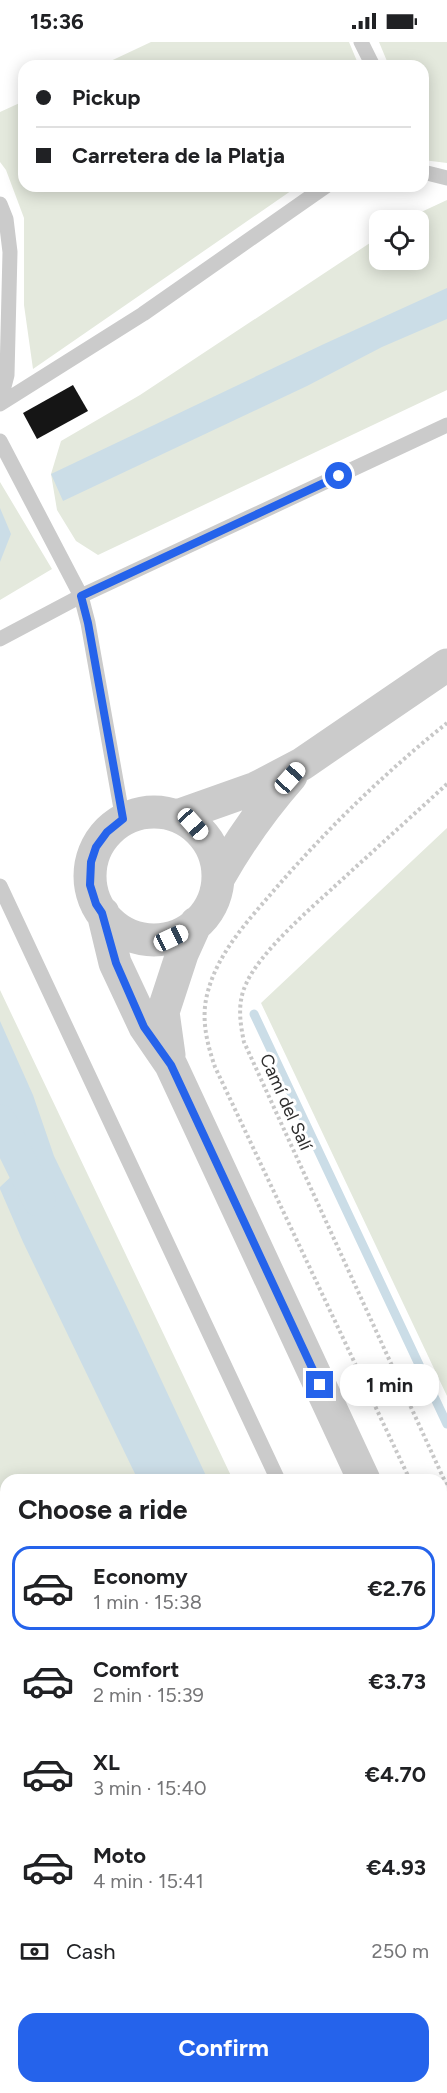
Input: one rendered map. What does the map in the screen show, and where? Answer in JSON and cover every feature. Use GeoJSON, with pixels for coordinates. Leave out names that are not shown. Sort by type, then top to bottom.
{"type":"FeatureCollection","features":[{"type":"Feature","properties":{"kind":"street"},"geometry":{"type":"LineString","coordinates":[[177,816],[256,788],[302,764],[447,665]]}},
{"type":"Feature","properties":{"kind":"street"},"geometry":{"type":"LineString","coordinates":[[218,879],[239,841],[265,805],[302,764]]}},
{"type":"Feature","properties":{"kind":"street"},"geometry":{"type":"LineString","coordinates":[[163,812],[177,816],[193,824],[208,841],[217,861],[218,879],[214,899],[206,914],[189,929],[171,938],[147,940],[125,933],[109,922],[96,904],[90,885],[91,862],[96,847],[107,832],[123,819],[140,813],[163,812]]}},
{"type":"Feature","properties":{"kind":"street"},"geometry":{"type":"LineString","coordinates":[[102,913],[116,963],[144,1027],[171,1065],[361,1474]]}},
{"type":"Feature","properties":{"kind":"street"},"geometry":{"type":"LineString","coordinates":[[171,1065],[163,1012],[182,954],[196,923]]}},
{"type":"Feature","properties":{"kind":"lane"},"geometry":{"type":"LineString","coordinates":[[361,42],[370,60]]}},
{"type":"Feature","properties":{"kind":"lane"},"geometry":{"type":"LineString","coordinates":[[429,173],[447,178]]}},
{"type":"Feature","properties":{"kind":"lane"},"geometry":{"type":"LineString","coordinates":[[0,403],[143,314],[317,192]]}},
{"type":"Feature","properties":{"kind":"lane"},"geometry":{"type":"LineString","coordinates":[[0,204],[6,219],[10,252],[4,306],[7,375],[0,403]]}},
{"type":"Feature","properties":{"kind":"lane"},"geometry":{"type":"LineString","coordinates":[[0,639],[81,596],[447,425]]}},
{"type":"Feature","properties":{"kind":"lane"},"geometry":{"type":"LineString","coordinates":[[0,441],[81,596],[88,623],[123,819]]}},
{"type":"Feature","properties":{"kind":"lane"},"geometry":{"type":"LineString","coordinates":[[0,886],[275,1474]]}},
{"type":"Feature","properties":{"kind":"path"},"geometry":{"type":"LineString","coordinates":[[407,1474],[215,1067],[208,1043],[204,1012],[207,995],[218,965],[252,915],[339,819],[447,723]]}},
{"type":"Feature","properties":{"kind":"path","name":"Camí del Salí"},"geometry":{"type":"LineString","coordinates":[[442,1474],[244,1042],[240,1020],[241,1001],[246,984],[259,963],[273,947],[317,902],[447,784]]}},
{"type":"Feature","properties":{"kind":"shaded area"},"geometry":{"type":"Polygon","coordinates":[[[151,42],[349,42],[356,60],[113,60],[151,42]]]}},
{"type":"Feature","properties":{"kind":"shaded area"},"geometry":{"type":"Polygon","coordinates":[[[379,42],[447,42],[447,163],[429,161],[429,60],[386,60],[379,42]]]}},
{"type":"Feature","properties":{"kind":"shaded area"},"geometry":{"type":"Polygon","coordinates":[[[18,104],[18,192],[289,192],[33,369],[24,305],[24,218],[6,170],[0,162],[0,112],[18,104]]]}},
{"type":"Feature","properties":{"kind":"shaded area"},"geometry":{"type":"Polygon","coordinates":[[[447,200],[447,390],[98,555],[76,541],[57,510],[51,474],[61,441],[140,395],[369,244],[369,270],[429,270],[429,210],[426,210],[447,200]]]}},
{"type":"Feature","properties":{"kind":"shaded area"},"geometry":{"type":"Polygon","coordinates":[[[0,482],[52,569],[0,600],[0,482]]]}},
{"type":"Feature","properties":{"kind":"shaded area"},"geometry":{"type":"Polygon","coordinates":[[[447,828],[447,1396],[261,1003],[447,828]]]}},
{"type":"Feature","properties":{"kind":"shaded area"},"geometry":{"type":"Polygon","coordinates":[[[0,990],[230,1474],[0,1474],[0,990]]]}},
{"type":"Feature","properties":{"kind":"water"},"geometry":{"type":"Polygon","coordinates":[[[447,288],[447,319],[382,347],[307,386],[63,501],[51,474],[447,288]]]}},
{"type":"Feature","properties":{"kind":"water"},"geometry":{"type":"Polygon","coordinates":[[[0,508],[11,534],[0,562],[0,508]]]}},
{"type":"Feature","properties":{"kind":"water"},"geometry":{"type":"Polygon","coordinates":[[[0,1021],[33,1095],[54,1156],[205,1474],[135,1474],[23,1242],[0,1189],[18,1170],[19,1155],[0,1151],[0,1021]]]}},
{"type":"Feature","properties":{"kind":"building"},"geometry":{"type":"Polygon","coordinates":[[[73,385],[88,411],[37,439],[23,413],[73,385]]]}},
{"type":"Feature","properties":{"kind":"waterway"},"geometry":{"type":"LineString","coordinates":[[254,1014],[447,1424]]}},
{"type":"Feature","properties":{"kind":"waterway"},"geometry":{"type":"LineString","coordinates":[[0,1121],[39,1200]]}},
{"type":"Feature","properties":{"kind":"route"},"geometry":{"type":"LineString","coordinates":[[320,1385],[171,1065],[144,1027],[116,963],[102,913],[96,904],[90,885],[91,862],[96,847],[107,832],[123,819],[88,623],[81,596],[339,476]]}}]}
